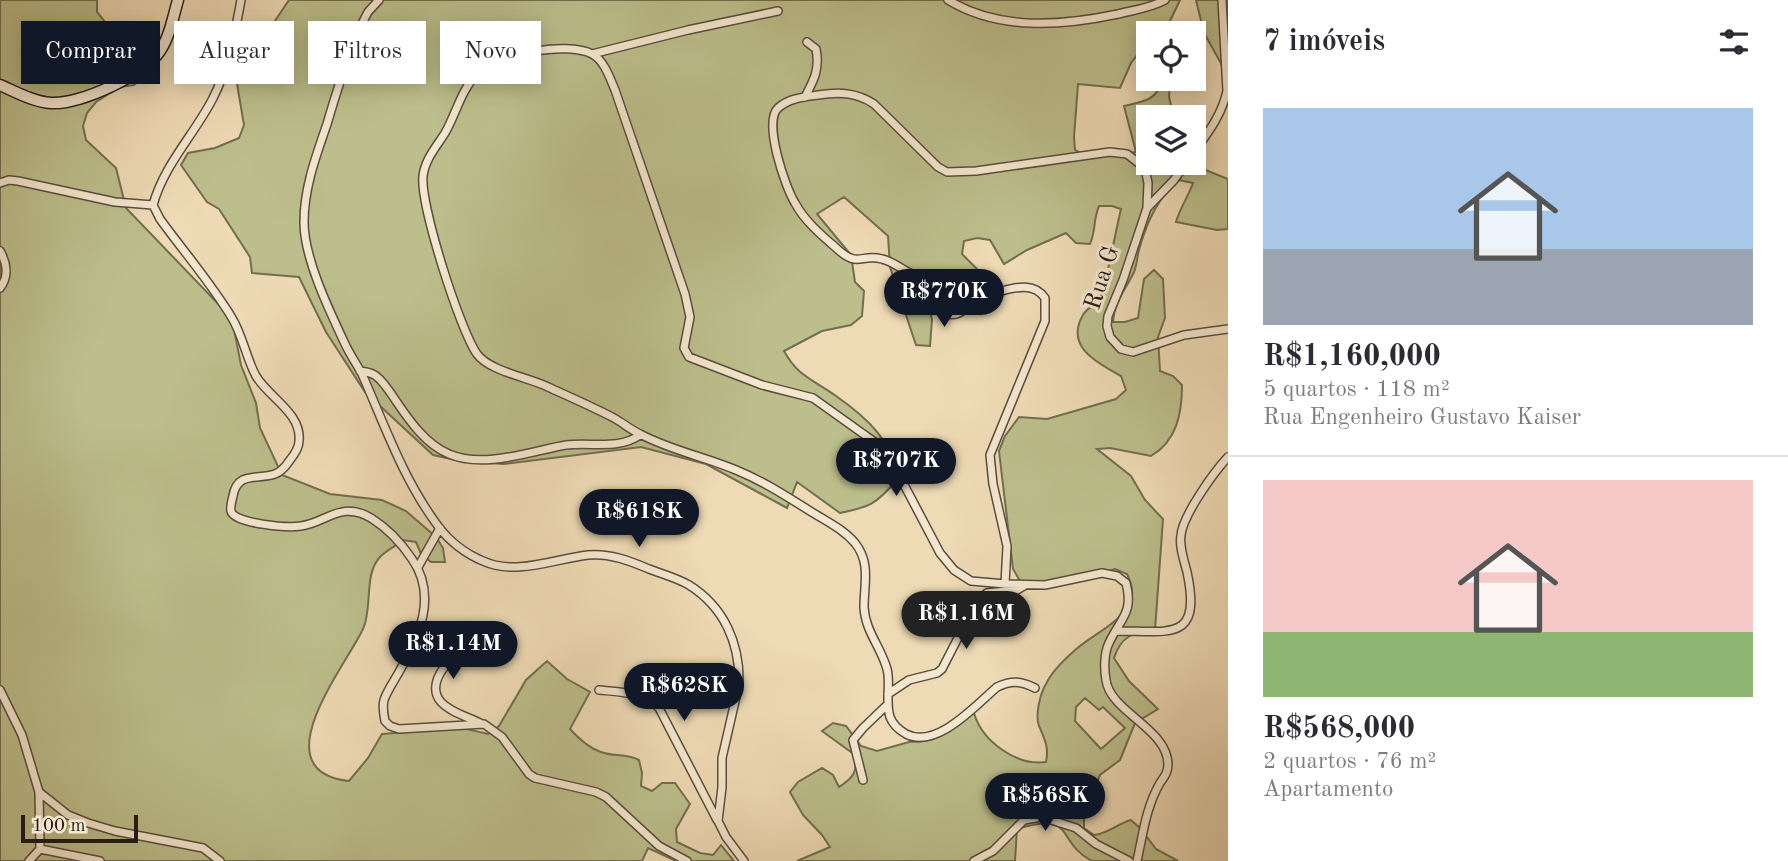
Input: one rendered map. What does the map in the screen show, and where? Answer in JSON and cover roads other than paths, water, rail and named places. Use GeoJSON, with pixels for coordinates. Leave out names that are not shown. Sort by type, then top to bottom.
{"type":"FeatureCollection","features":[{"type":"Feature","properties":{"kind":"street"},"geometry":{"type":"LineString","coordinates":[[0,85],[39,100],[60,103],[83,97],[125,79],[152,62],[160,52],[178,0]]}},
{"type":"Feature","properties":{"kind":"street"},"geometry":{"type":"LineString","coordinates":[[240,0],[229,53],[216,91],[164,175],[153,205],[160,219],[232,318],[257,378],[288,412],[298,433],[299,442],[295,454],[285,466],[275,474],[253,476],[239,482],[233,492],[230,510],[237,519],[277,526],[302,526],[328,514],[357,513],[371,518],[392,536],[418,567],[425,585],[422,625],[385,698],[385,721],[399,729],[484,724]]}},
{"type":"Feature","properties":{"kind":"street"},"geometry":{"type":"LineString","coordinates":[[379,0],[368,12],[357,33],[311,173],[304,222],[311,262],[396,456],[419,498],[456,545],[485,562],[511,567],[589,555],[617,557],[688,585],[714,605],[731,632],[739,674],[722,758],[718,821]]}},
{"type":"Feature","properties":{"kind":"street"},"geometry":{"type":"LineString","coordinates":[[947,0],[981,16],[1030,24],[1070,22],[1149,7],[1165,0]]}},
{"type":"Feature","properties":{"kind":"street"},"geometry":{"type":"LineString","coordinates":[[1206,135],[1223,106],[1227,92],[1222,0]]}},
{"type":"Feature","properties":{"kind":"street"},"geometry":{"type":"LineString","coordinates":[[592,54],[778,11]]}},
{"type":"Feature","properties":{"kind":"street"},"geometry":{"type":"LineString","coordinates":[[805,97],[817,74],[818,66],[816,49],[807,42]]}},
{"type":"Feature","properties":{"kind":"street"},"geometry":{"type":"LineString","coordinates":[[1035,688],[1024,683],[1007,683],[998,687],[941,733],[925,738],[914,738],[905,734],[896,727],[889,715],[886,665],[866,626],[865,561],[855,544],[834,526],[784,494],[738,471],[640,435],[617,419],[545,385],[491,365],[478,355],[470,342],[432,233],[423,178],[429,158],[477,74],[489,65],[520,55],[567,49],[592,54],[599,59],[615,89],[685,294],[690,317],[684,348],[694,360],[729,374],[813,398],[876,443],[890,458],[940,553],[954,570],[971,581],[1026,586],[1071,581],[1102,573],[1117,576],[1126,583],[1129,594],[1125,617],[1107,644],[1106,683],[1116,702],[1132,714],[1162,745],[1168,762],[1168,771],[1146,817],[1137,861]]}},
{"type":"Feature","properties":{"kind":"street"},"geometry":{"type":"LineString","coordinates":[[1005,584],[1007,546],[989,455],[1045,321],[1045,298],[1036,289],[1014,288],[980,296],[954,292],[879,258],[859,261],[846,256],[810,223],[794,203],[776,149],[772,119],[777,108],[805,97],[847,93],[862,97],[874,104],[938,167],[947,172],[976,171],[1110,152],[1128,154],[1145,168],[1147,208]]}},
{"type":"Feature","properties":{"kind":"street","name":"Rua G"},"geometry":{"type":"LineString","coordinates":[[1178,175],[1147,208],[1108,316],[1110,337],[1121,349],[1133,352],[1184,335],[1228,330]]}},
{"type":"Feature","properties":{"kind":"street"},"geometry":{"type":"LineString","coordinates":[[0,183],[18,181],[116,202],[153,205]]}},
{"type":"Feature","properties":{"kind":"street"},"geometry":{"type":"LineString","coordinates":[[0,251],[7,270],[5,282],[0,288]]}},
{"type":"Feature","properties":{"kind":"street"},"geometry":{"type":"LineString","coordinates":[[934,285],[939,310],[949,316],[955,316],[980,296]]}},
{"type":"Feature","properties":{"kind":"street"},"geometry":{"type":"LineString","coordinates":[[360,371],[376,376],[409,421],[427,439],[449,454],[478,459],[497,458],[570,445],[619,444],[640,435]]}},
{"type":"Feature","properties":{"kind":"street"},"geometry":{"type":"LineString","coordinates":[[1116,631],[1162,631],[1178,628],[1188,622],[1192,612],[1192,595],[1180,544],[1181,532],[1207,483],[1228,457]]}},
{"type":"Feature","properties":{"kind":"street"},"geometry":{"type":"LineString","coordinates":[[418,567],[440,528]]}},
{"type":"Feature","properties":{"kind":"street"},"geometry":{"type":"LineString","coordinates":[[888,694],[909,680],[937,673],[942,669],[973,606],[981,597],[987,593],[1017,590],[1026,586]]}},
{"type":"Feature","properties":{"kind":"street"},"geometry":{"type":"LineString","coordinates":[[498,644],[472,647],[460,652],[448,662],[437,682],[436,695],[442,704],[484,724],[502,737],[529,774],[535,778],[596,792],[606,797],[659,846],[687,861]]}},
{"type":"Feature","properties":{"kind":"street"},"geometry":{"type":"LineString","coordinates":[[0,690],[22,735],[39,792],[40,849],[29,861]]}},
{"type":"Feature","properties":{"kind":"street"},"geometry":{"type":"LineString","coordinates":[[599,690],[642,696],[659,708],[726,837],[744,861]]}},
{"type":"Feature","properties":{"kind":"street"},"geometry":{"type":"LineString","coordinates":[[863,780],[853,740],[888,704]]}},
{"type":"Feature","properties":{"kind":"street"},"geometry":{"type":"LineString","coordinates":[[39,792],[68,815],[88,823],[114,831],[203,848],[220,861]]}},
{"type":"Feature","properties":{"kind":"street"},"geometry":{"type":"LineString","coordinates":[[974,861],[993,851],[1024,820],[1042,817],[1076,828],[1096,844],[1129,861]]}},
{"type":"Feature","properties":{"kind":"street"},"geometry":{"type":"LineString","coordinates":[[40,849],[100,861]]}}]}
